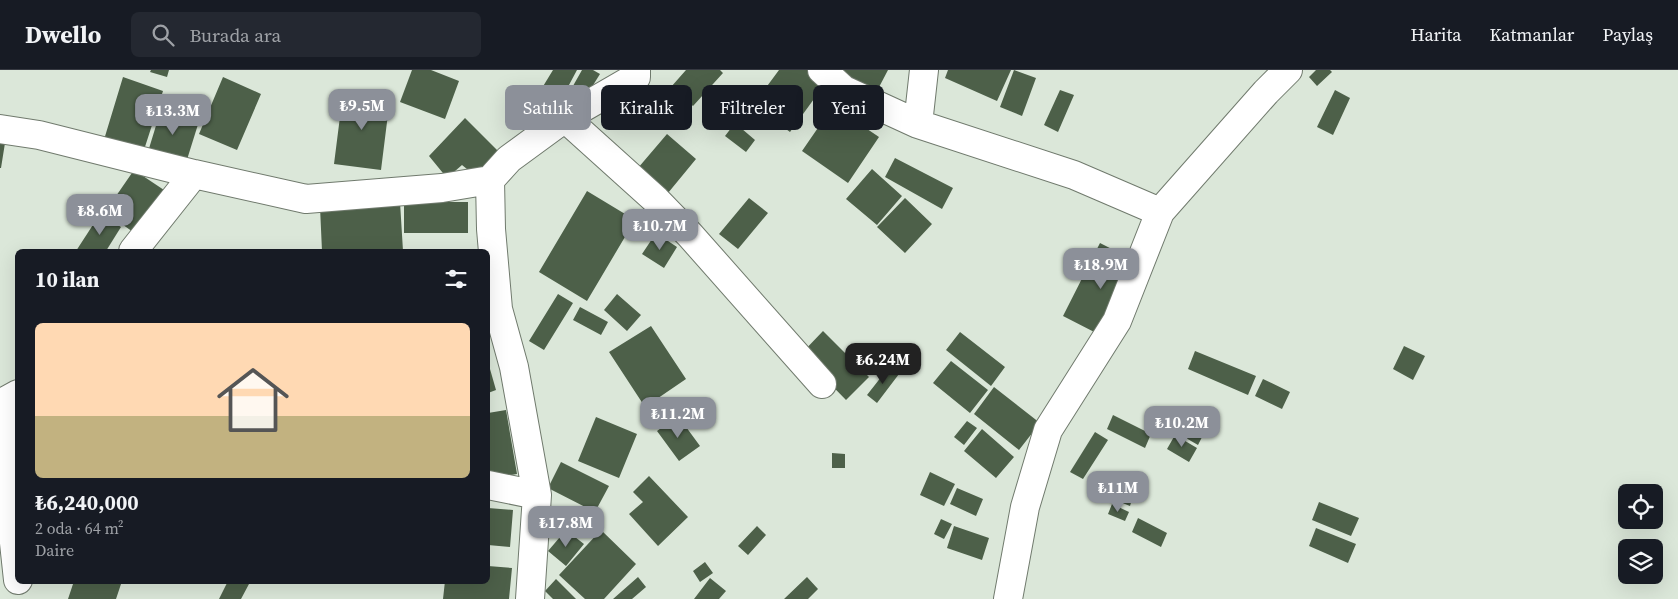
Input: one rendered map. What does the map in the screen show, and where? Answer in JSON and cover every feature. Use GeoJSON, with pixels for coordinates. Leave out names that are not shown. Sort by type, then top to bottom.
{"type":"FeatureCollection","features":[{"type":"Feature","properties":{"kind":"street"},"geometry":{"type":"LineString","coordinates":[[591,103],[636,77],[636,70]]}},
{"type":"Feature","properties":{"kind":"street"},"geometry":{"type":"LineString","coordinates":[[822,70],[844,90],[918,124],[1074,175],[1160,212]]}},
{"type":"Feature","properties":{"kind":"street"},"geometry":{"type":"LineString","coordinates":[[918,124],[924,70]]}},
{"type":"Feature","properties":{"kind":"street"},"geometry":{"type":"LineString","coordinates":[[1008,599],[1025,507],[1048,430],[1116,321],[1160,212],[1266,92],[1288,70]]}},
{"type":"Feature","properties":{"kind":"street"},"geometry":{"type":"LineString","coordinates":[[0,129],[38,135],[194,174],[306,199],[442,188],[490,180],[509,159],[549,130]]}},
{"type":"Feature","properties":{"kind":"street"},"geometry":{"type":"LineString","coordinates":[[578,130],[656,200],[690,235],[822,384]]}},
{"type":"Feature","properties":{"kind":"street"},"geometry":{"type":"LineString","coordinates":[[135,249],[194,174]]}},
{"type":"Feature","properties":{"kind":"street"},"geometry":{"type":"LineString","coordinates":[[490,180],[491,229],[498,309],[514,367],[537,495],[530,599]]}},
{"type":"Feature","properties":{"kind":"street"},"geometry":{"type":"LineString","coordinates":[[15,396],[7,400],[2,440],[15,555]]}},
{"type":"Feature","properties":{"kind":"street"},"geometry":{"type":"LineString","coordinates":[[490,485],[537,495]]}},
{"type":"Feature","properties":{"kind":"street"},"geometry":{"type":"LineString","coordinates":[[18,584],[20,599]]}},
{"type":"Feature","properties":{"kind":"building"},"geometry":{"type":"Polygon","coordinates":[[[151,70],[169,70],[167,77],[150,72],[151,70]]]}},
{"type":"Feature","properties":{"kind":"building"},"geometry":{"type":"Polygon","coordinates":[[[412,70],[431,70],[459,81],[445,119],[400,102],[412,70]]]}},
{"type":"Feature","properties":{"kind":"building"},"geometry":{"type":"Polygon","coordinates":[[[553,70],[577,70],[569,85],[544,85],[553,70]]]}},
{"type":"Feature","properties":{"kind":"building"},"geometry":{"type":"Polygon","coordinates":[[[582,70],[593,70],[600,74],[591,88],[591,85],[574,85],[582,70]]]}},
{"type":"Feature","properties":{"kind":"building"},"geometry":{"type":"Polygon","coordinates":[[[686,70],[720,70],[723,73],[712,85],[702,85],[702,96],[693,106],[692,85],[673,85],[686,70]]]}},
{"type":"Feature","properties":{"kind":"building"},"geometry":{"type":"Polygon","coordinates":[[[779,70],[812,70],[827,81],[824,85],[813,85],[813,100],[803,114],[803,85],[768,85],[779,70]]]}},
{"type":"Feature","properties":{"kind":"building"},"geometry":{"type":"Polygon","coordinates":[[[836,70],[888,70],[880,85],[865,85],[836,70]]]}},
{"type":"Feature","properties":{"kind":"building"},"geometry":{"type":"Polygon","coordinates":[[[948,70],[1011,70],[997,101],[945,78],[948,70]]]}},
{"type":"Feature","properties":{"kind":"building"},"geometry":{"type":"Polygon","coordinates":[[[1014,70],[1036,78],[1022,116],[1000,107],[1014,70]]]}},
{"type":"Feature","properties":{"kind":"building"},"geometry":{"type":"Polygon","coordinates":[[[1316,70],[1330,70],[1332,72],[1317,86],[1309,77],[1316,70]]]}},
{"type":"Feature","properties":{"kind":"building"},"geometry":{"type":"Polygon","coordinates":[[[123,77],[163,91],[143,153],[103,143],[123,77]]]}},
{"type":"Feature","properties":{"kind":"building"},"geometry":{"type":"Polygon","coordinates":[[[223,77],[261,94],[237,150],[199,134],[223,77]]]}},
{"type":"Feature","properties":{"kind":"building"},"geometry":{"type":"Polygon","coordinates":[[[1060,90],[1074,95],[1058,132],[1044,125],[1060,90]]]}},
{"type":"Feature","properties":{"kind":"building"},"geometry":{"type":"Polygon","coordinates":[[[1335,90],[1350,98],[1333,135],[1317,127],[1335,90]]]}},
{"type":"Feature","properties":{"kind":"building"},"geometry":{"type":"Polygon","coordinates":[[[343,93],[390,98],[381,170],[334,164],[343,93]]]}},
{"type":"Feature","properties":{"kind":"building"},"geometry":{"type":"Polygon","coordinates":[[[162,106],[200,118],[185,166],[147,155],[162,106]]]}},
{"type":"Feature","properties":{"kind":"building"},"geometry":{"type":"Polygon","coordinates":[[[465,118],[503,156],[478,178],[462,165],[447,178],[429,156],[465,118]]]}},
{"type":"Feature","properties":{"kind":"building"},"geometry":{"type":"Polygon","coordinates":[[[730,130],[743,130],[755,140],[746,152],[725,136],[730,130]]]}},
{"type":"Feature","properties":{"kind":"building"},"geometry":{"type":"Polygon","coordinates":[[[816,130],[869,130],[879,137],[848,183],[802,151],[816,130]]]}},
{"type":"Feature","properties":{"kind":"building"},"geometry":{"type":"Polygon","coordinates":[[[667,134],[696,159],[668,193],[638,168],[667,134]]]}},
{"type":"Feature","properties":{"kind":"building"},"geometry":{"type":"Polygon","coordinates":[[[0,143],[5,143],[1,168],[0,168],[0,143]]]}},
{"type":"Feature","properties":{"kind":"building"},"geometry":{"type":"Polygon","coordinates":[[[895,158],[953,188],[942,209],[885,177],[895,158]]]}},
{"type":"Feature","properties":{"kind":"building"},"geometry":{"type":"Polygon","coordinates":[[[872,169],[902,196],[877,225],[846,199],[872,169]]]}},
{"type":"Feature","properties":{"kind":"building"},"geometry":{"type":"Polygon","coordinates":[[[134,170],[170,194],[140,237],[105,212],[134,170]]]}},
{"type":"Feature","properties":{"kind":"building"},"geometry":{"type":"Polygon","coordinates":[[[587,191],[635,220],[587,301],[539,272],[587,191]]]}},
{"type":"Feature","properties":{"kind":"building"},"geometry":{"type":"Polygon","coordinates":[[[749,198],[768,213],[738,249],[719,234],[749,198]]]}},
{"type":"Feature","properties":{"kind":"building"},"geometry":{"type":"Polygon","coordinates":[[[905,198],[932,224],[905,253],[877,227],[905,198]]]}},
{"type":"Feature","properties":{"kind":"building"},"geometry":{"type":"Polygon","coordinates":[[[400,202],[403,249],[322,249],[320,207],[400,202]]]}},
{"type":"Feature","properties":{"kind":"building"},"geometry":{"type":"Polygon","coordinates":[[[404,202],[468,202],[468,233],[404,233],[404,202]]]}},
{"type":"Feature","properties":{"kind":"building"},"geometry":{"type":"Polygon","coordinates":[[[100,214],[121,227],[107,249],[77,249],[100,214]]]}},
{"type":"Feature","properties":{"kind":"building"},"geometry":{"type":"Polygon","coordinates":[[[656,233],[677,247],[664,268],[642,254],[656,233]]]}},
{"type":"Feature","properties":{"kind":"building"},"geometry":{"type":"Polygon","coordinates":[[[1100,243],[1139,263],[1102,336],[1063,316],[1100,243]]]}},
{"type":"Feature","properties":{"kind":"building"},"geometry":{"type":"Polygon","coordinates":[[[558,294],[573,303],[544,350],[529,341],[558,294]]]}},
{"type":"Feature","properties":{"kind":"building"},"geometry":{"type":"Polygon","coordinates":[[[617,294],[641,315],[627,331],[604,310],[617,294]]]}},
{"type":"Feature","properties":{"kind":"building"},"geometry":{"type":"Polygon","coordinates":[[[580,307],[608,322],[601,335],[573,320],[580,307]]]}},
{"type":"Feature","properties":{"kind":"building"},"geometry":{"type":"Polygon","coordinates":[[[651,326],[686,379],[645,407],[609,352],[651,326]]]}},
{"type":"Feature","properties":{"kind":"building"},"geometry":{"type":"Polygon","coordinates":[[[823,331],[869,377],[846,400],[801,354],[823,331]]]}},
{"type":"Feature","properties":{"kind":"building"},"geometry":{"type":"Polygon","coordinates":[[[960,332],[1005,367],[991,386],[946,350],[960,332]]]}},
{"type":"Feature","properties":{"kind":"building"},"geometry":{"type":"Polygon","coordinates":[[[1404,346],[1425,356],[1413,380],[1393,369],[1404,346]]]}},
{"type":"Feature","properties":{"kind":"building"},"geometry":{"type":"Polygon","coordinates":[[[1195,351],[1256,376],[1248,395],[1188,369],[1195,351]]]}},
{"type":"Feature","properties":{"kind":"building"},"geometry":{"type":"Polygon","coordinates":[[[951,361],[988,390],[970,413],[933,383],[951,361]]]}},
{"type":"Feature","properties":{"kind":"building"},"geometry":{"type":"Polygon","coordinates":[[[889,367],[899,374],[877,403],[867,395],[889,367]]]}},
{"type":"Feature","properties":{"kind":"building"},"geometry":{"type":"Polygon","coordinates":[[[490,369],[496,390],[490,392],[490,369]]]}},
{"type":"Feature","properties":{"kind":"building"},"geometry":{"type":"Polygon","coordinates":[[[1263,379],[1290,392],[1282,409],[1255,396],[1263,379]]]}},
{"type":"Feature","properties":{"kind":"building"},"geometry":{"type":"Polygon","coordinates":[[[994,387],[1040,423],[1019,450],[974,414],[994,387]]]}},
{"type":"Feature","properties":{"kind":"building"},"geometry":{"type":"Polygon","coordinates":[[[506,410],[517,474],[491,478],[490,413],[506,410]]]}},
{"type":"Feature","properties":{"kind":"building"},"geometry":{"type":"Polygon","coordinates":[[[1113,415],[1151,434],[1145,448],[1107,429],[1113,415]]]}},
{"type":"Feature","properties":{"kind":"building"},"geometry":{"type":"Polygon","coordinates":[[[678,416],[700,446],[679,461],[657,431],[678,416]]]}},
{"type":"Feature","properties":{"kind":"building"},"geometry":{"type":"Polygon","coordinates":[[[596,417],[637,434],[619,478],[578,461],[596,417]]]}},
{"type":"Feature","properties":{"kind":"building"},"geometry":{"type":"Polygon","coordinates":[[[967,421],[977,428],[964,445],[954,437],[967,421]]]}},
{"type":"Feature","properties":{"kind":"building"},"geometry":{"type":"Polygon","coordinates":[[[1185,423],[1204,433],[1198,445],[1179,434],[1185,423]]]}},
{"type":"Feature","properties":{"kind":"building"},"geometry":{"type":"Polygon","coordinates":[[[982,429],[1014,457],[996,478],[964,451],[982,429]]]}},
{"type":"Feature","properties":{"kind":"building"},"geometry":{"type":"Polygon","coordinates":[[[1095,432],[1108,440],[1083,479],[1070,472],[1095,432]]]}},
{"type":"Feature","properties":{"kind":"building"},"geometry":{"type":"Polygon","coordinates":[[[1175,435],[1197,448],[1189,462],[1167,449],[1175,435]]]}},
{"type":"Feature","properties":{"kind":"building"},"geometry":{"type":"Polygon","coordinates":[[[832,453],[845,454],[845,468],[832,468],[832,453]]]}},
{"type":"Feature","properties":{"kind":"building"},"geometry":{"type":"Polygon","coordinates":[[[561,462],[609,486],[595,512],[548,488],[561,462]]]}},
{"type":"Feature","properties":{"kind":"building"},"geometry":{"type":"Polygon","coordinates":[[[930,472],[955,484],[944,506],[920,495],[930,472]]]}},
{"type":"Feature","properties":{"kind":"building"},"geometry":{"type":"Polygon","coordinates":[[[649,476],[688,517],[658,546],[629,514],[643,502],[633,492],[649,476]]]}},
{"type":"Feature","properties":{"kind":"building"},"geometry":{"type":"Polygon","coordinates":[[[1110,484],[1134,493],[1130,506],[1105,496],[1110,484]]]}},
{"type":"Feature","properties":{"kind":"building"},"geometry":{"type":"Polygon","coordinates":[[[957,488],[983,499],[976,516],[950,504],[957,488]]]}},
{"type":"Feature","properties":{"kind":"building"},"geometry":{"type":"Polygon","coordinates":[[[1319,502],[1359,518],[1351,536],[1312,520],[1319,502]]]}},
{"type":"Feature","properties":{"kind":"building"},"geometry":{"type":"Polygon","coordinates":[[[1112,504],[1129,512],[1125,521],[1108,514],[1112,504]]]}},
{"type":"Feature","properties":{"kind":"building"},"geometry":{"type":"Polygon","coordinates":[[[490,508],[513,510],[510,547],[490,545],[490,508]]]}},
{"type":"Feature","properties":{"kind":"building"},"geometry":{"type":"Polygon","coordinates":[[[1138,518],[1167,533],[1161,547],[1132,532],[1138,518]]]}},
{"type":"Feature","properties":{"kind":"building"},"geometry":{"type":"Polygon","coordinates":[[[941,519],[952,524],[944,539],[934,534],[941,519]]]}},
{"type":"Feature","properties":{"kind":"building"},"geometry":{"type":"Polygon","coordinates":[[[757,526],[766,535],[748,555],[738,546],[757,526]]]}},
{"type":"Feature","properties":{"kind":"building"},"geometry":{"type":"Polygon","coordinates":[[[954,526],[989,538],[982,560],[947,548],[954,526]]]}},
{"type":"Feature","properties":{"kind":"building"},"geometry":{"type":"Polygon","coordinates":[[[1316,528],[1356,544],[1348,563],[1309,546],[1316,528]]]}},
{"type":"Feature","properties":{"kind":"building"},"geometry":{"type":"Polygon","coordinates":[[[566,530],[584,544],[566,566],[548,551],[566,530]]]}},
{"type":"Feature","properties":{"kind":"building"},"geometry":{"type":"Polygon","coordinates":[[[601,530],[636,564],[604,599],[585,599],[559,575],[601,530]]]}},
{"type":"Feature","properties":{"kind":"building"},"geometry":{"type":"Polygon","coordinates":[[[705,562],[713,573],[700,582],[693,571],[705,562]]]}},
{"type":"Feature","properties":{"kind":"building"},"geometry":{"type":"Polygon","coordinates":[[[490,566],[512,568],[509,599],[443,599],[445,584],[490,584],[490,566]]]}},
{"type":"Feature","properties":{"kind":"building"},"geometry":{"type":"Polygon","coordinates":[[[638,577],[646,587],[632,599],[613,599],[638,577]]]}},
{"type":"Feature","properties":{"kind":"building"},"geometry":{"type":"Polygon","coordinates":[[[807,577],[818,589],[808,599],[784,599],[807,577]]]}},
{"type":"Feature","properties":{"kind":"building"},"geometry":{"type":"Polygon","coordinates":[[[710,578],[726,591],[719,599],[694,599],[710,578]]]}},
{"type":"Feature","properties":{"kind":"building"},"geometry":{"type":"Polygon","coordinates":[[[556,579],[576,599],[553,599],[545,591],[556,579]]]}},
{"type":"Feature","properties":{"kind":"building"},"geometry":{"type":"Polygon","coordinates":[[[73,584],[121,584],[116,599],[68,599],[73,584]]]}},
{"type":"Feature","properties":{"kind":"building"},"geometry":{"type":"Polygon","coordinates":[[[226,584],[249,584],[241,599],[219,599],[226,584]]]}}]}
